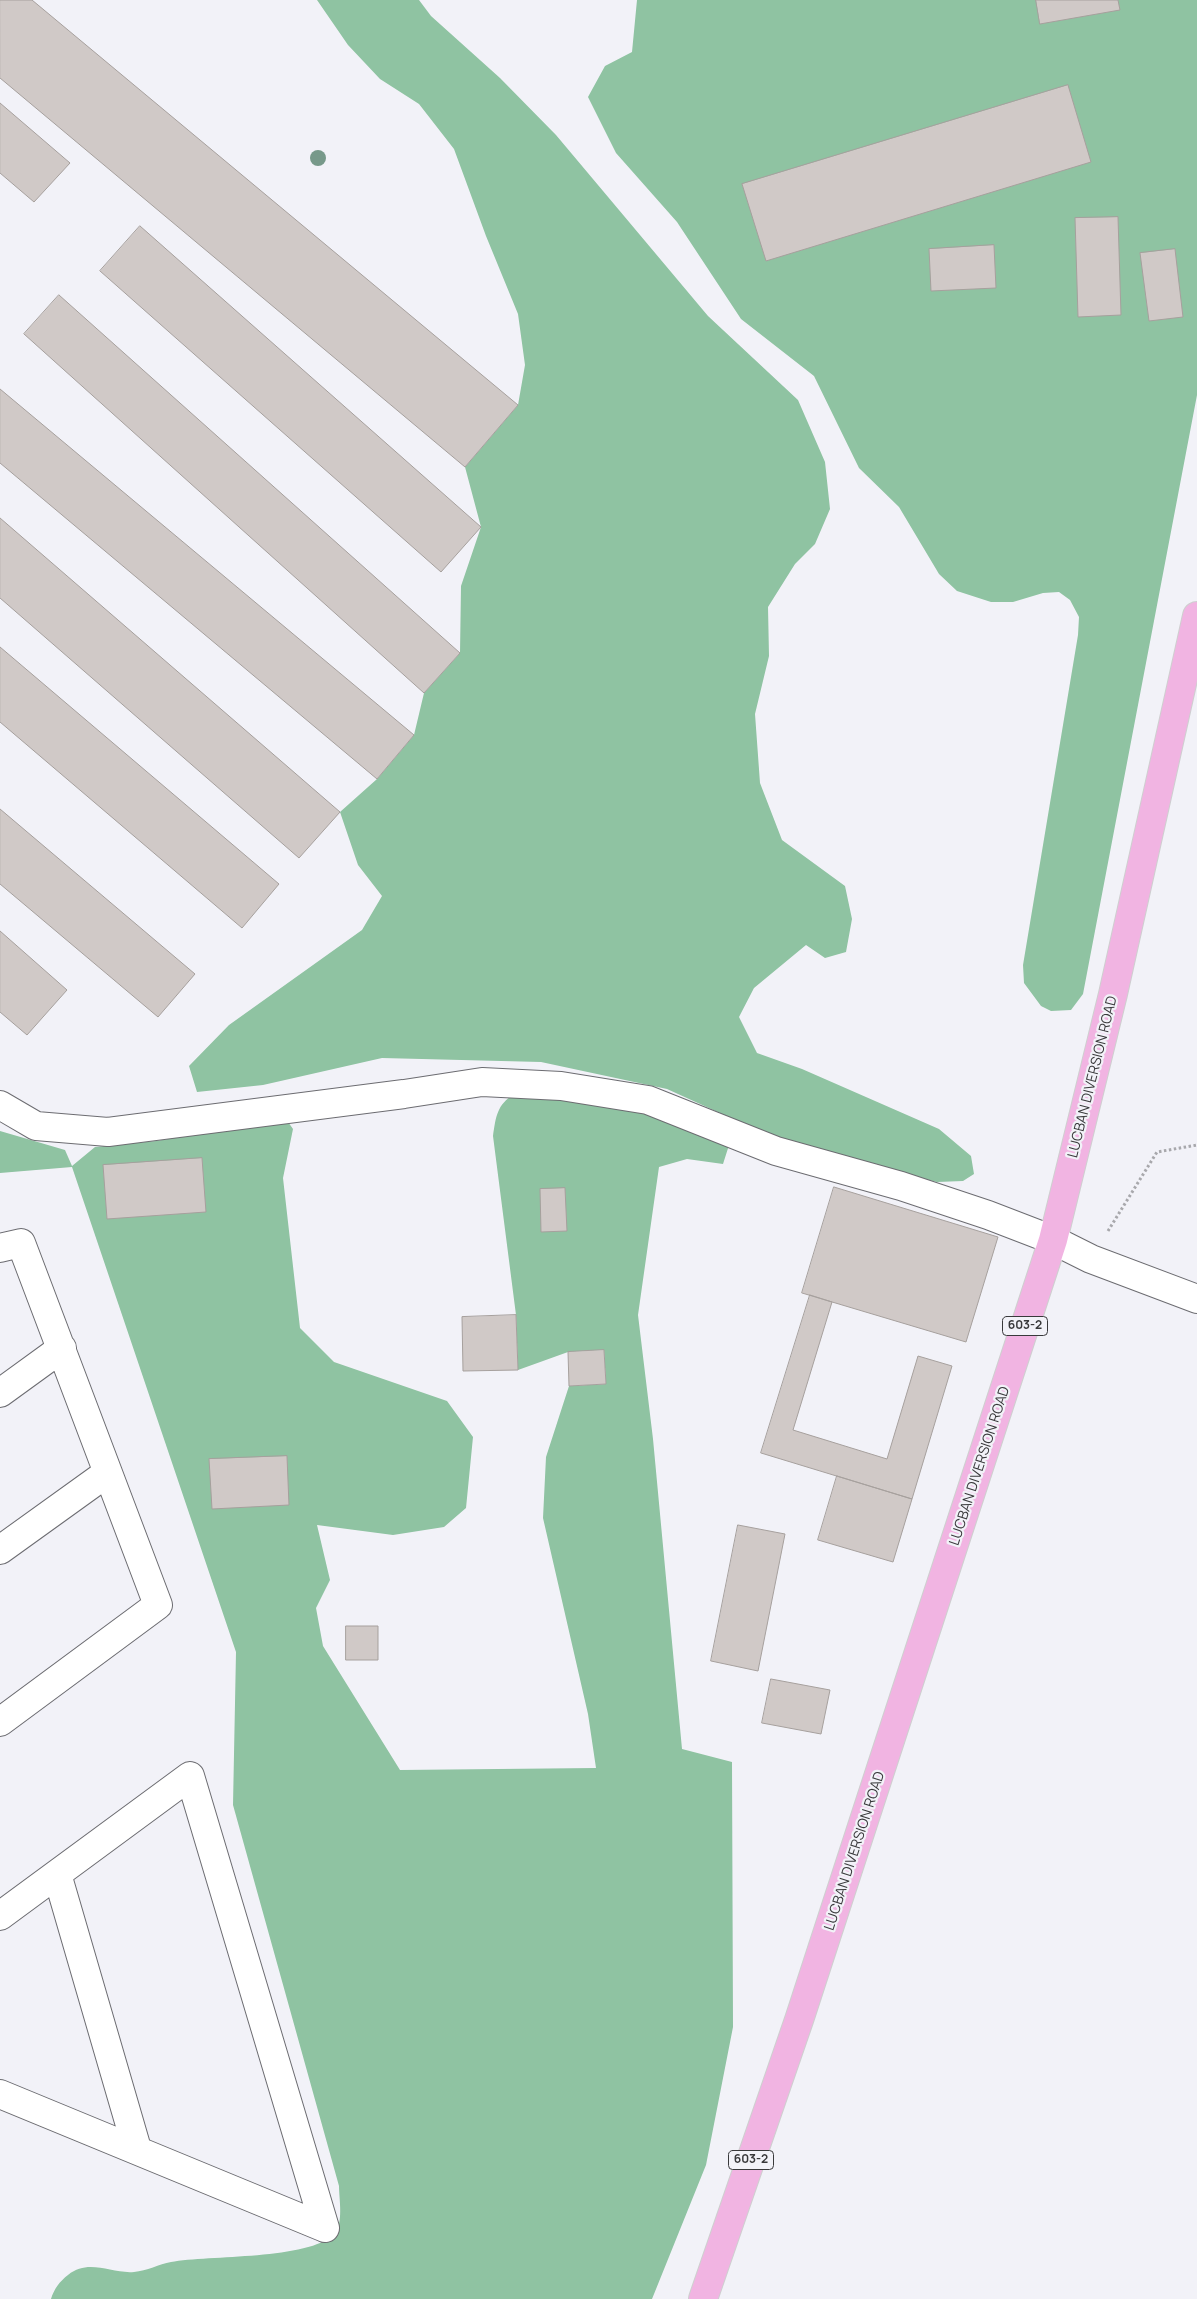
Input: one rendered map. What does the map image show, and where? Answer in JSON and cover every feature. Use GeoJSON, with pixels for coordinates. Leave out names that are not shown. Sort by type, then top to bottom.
{"type":"FeatureCollection","features":[{"type":"Feature","properties":{"kind":"main road","name":"LUCBAN DIVERSION ROAD"},"geometry":{"type":"LineString","coordinates":[[703,2299],[800,2020],[1053,1240],[1115,984],[1197,616]]}},
{"type":"Feature","properties":{"kind":"street"},"geometry":{"type":"LineString","coordinates":[[0,1105],[36,1126],[108,1132],[394,1096],[482,1082],[561,1086],[648,1100],[776,1151],[901,1186],[988,1215],[1053,1240],[1091,1260],[1197,1299]]}},
{"type":"Feature","properties":{"kind":"street"},"geometry":{"type":"LineString","coordinates":[[0,1248],[21,1243],[158,1605],[0,1722]]}},
{"type":"Feature","properties":{"kind":"street"},"geometry":{"type":"LineString","coordinates":[[0,1394],[62,1348]]}},
{"type":"Feature","properties":{"kind":"street"},"geometry":{"type":"LineString","coordinates":[[0,1550],[107,1473]]}},
{"type":"Feature","properties":{"kind":"street"},"geometry":{"type":"LineString","coordinates":[[0,1916],[190,1776],[325,2228],[0,2094]]}},
{"type":"Feature","properties":{"kind":"street"},"geometry":{"type":"LineString","coordinates":[[57,1874],[137,2149]]}},
{"type":"Feature","properties":{"kind":"path"},"geometry":{"type":"LineString","coordinates":[[1091,1260],[1157,1152],[1197,1145]]}},
{"type":"Feature","properties":{"kind":"green space"},"geometry":{"type":"Polygon","coordinates":[[[317,0],[419,0],[431,16],[500,78],[556,135],[708,316],[798,400],[825,462],[830,509],[815,544],[795,564],[768,607],[769,656],[755,714],[760,783],[782,840],[845,886],[852,919],[846,952],[825,958],[806,945],[754,988],[739,1017],[757,1053],[802,1069],[939,1129],[971,1156],[974,1174],[963,1181],[937,1182],[860,1163],[764,1133],[667,1089],[541,1062],[382,1058],[263,1085],[197,1092],[189,1066],[229,1025],[362,930],[382,896],[358,865],[340,812],[377,779],[414,735],[424,693],[460,653],[461,586],[481,527],[465,467],[518,405],[525,365],[518,314],[486,236],[454,149],[419,104],[380,79],[348,45],[317,0]]]}},
{"type":"Feature","properties":{"kind":"green space"},"geometry":{"type":"Polygon","coordinates":[[[637,0],[1197,0],[1197,395],[1083,994],[1071,1010],[1051,1011],[1041,1006],[1024,983],[1023,965],[1078,635],[1079,617],[1070,600],[1059,592],[1043,593],[1013,602],[991,602],[957,591],[939,574],[899,507],[859,468],[814,376],[741,319],[677,222],[616,153],[588,97],[605,66],[632,52],[637,0]]]}},
{"type":"Feature","properties":{"kind":"green space"},"geometry":{"type":"Polygon","coordinates":[[[514,1094],[631,1101],[730,1142],[723,1164],[687,1159],[659,1167],[638,1315],[653,1439],[682,1749],[732,1762],[733,2027],[706,2165],[652,2299],[51,2299],[62,2280],[76,2270],[84,2268],[92,2267],[134,2272],[171,2262],[257,2255],[303,2248],[321,2242],[334,2234],[339,2224],[340,2204],[339,2186],[233,1805],[236,1652],[72,1167],[0,1173],[0,1131],[65,1150],[72,1166],[95,1147],[156,1141],[286,1119],[293,1129],[283,1178],[300,1328],[334,1362],[447,1401],[473,1437],[466,1508],[444,1527],[393,1535],[317,1525],[330,1580],[316,1608],[323,1646],[400,1770],[596,1768],[588,1714],[543,1518],[546,1457],[569,1386],[606,1384],[604,1350],[568,1352],[518,1370],[516,1315],[493,1136],[498,1112],[504,1102],[514,1094]]]}},
{"type":"Feature","properties":{"kind":"building"},"geometry":{"type":"Polygon","coordinates":[[[0,0],[32,0],[518,405],[465,467],[0,78],[0,0]]]}},
{"type":"Feature","properties":{"kind":"building"},"geometry":{"type":"Polygon","coordinates":[[[1036,0],[1118,0],[1120,10],[1040,24],[1036,0]]]}},
{"type":"Feature","properties":{"kind":"building"},"geometry":{"type":"Polygon","coordinates":[[[1068,85],[1091,162],[766,261],[742,184],[1068,85]]]}},
{"type":"Feature","properties":{"kind":"building"},"geometry":{"type":"Polygon","coordinates":[[[0,103],[70,163],[34,202],[0,173],[0,103]]]}},
{"type":"Feature","properties":{"kind":"building"},"geometry":{"type":"Polygon","coordinates":[[[1118,217],[1121,315],[1078,317],[1075,218],[1118,217]]]}},
{"type":"Feature","properties":{"kind":"building"},"geometry":{"type":"Polygon","coordinates":[[[140,226],[481,527],[441,572],[100,271],[140,226]]]}},
{"type":"Feature","properties":{"kind":"building"},"geometry":{"type":"Polygon","coordinates":[[[994,245],[996,288],[931,291],[929,249],[994,245]]]}},
{"type":"Feature","properties":{"kind":"building"},"geometry":{"type":"Polygon","coordinates":[[[1175,249],[1183,317],[1149,321],[1140,253],[1175,249]]]}},
{"type":"Feature","properties":{"kind":"building"},"geometry":{"type":"Polygon","coordinates":[[[59,295],[460,653],[424,693],[24,334],[59,295]]]}},
{"type":"Feature","properties":{"kind":"building"},"geometry":{"type":"Polygon","coordinates":[[[0,389],[414,735],[377,779],[0,463],[0,389]]]}},
{"type":"Feature","properties":{"kind":"building"},"geometry":{"type":"Polygon","coordinates":[[[0,518],[340,812],[299,858],[0,598],[0,518]]]}},
{"type":"Feature","properties":{"kind":"building"},"geometry":{"type":"Polygon","coordinates":[[[0,647],[279,884],[242,928],[0,722],[0,647]]]}},
{"type":"Feature","properties":{"kind":"building"},"geometry":{"type":"Polygon","coordinates":[[[0,809],[195,974],[158,1017],[0,884],[0,809]]]}},
{"type":"Feature","properties":{"kind":"building"},"geometry":{"type":"Polygon","coordinates":[[[0,931],[67,990],[27,1035],[0,1012],[0,931]]]}},
{"type":"Feature","properties":{"kind":"building"},"geometry":{"type":"Polygon","coordinates":[[[202,1158],[206,1212],[107,1219],[103,1165],[202,1158]]]}},
{"type":"Feature","properties":{"kind":"building"},"geometry":{"type":"Polygon","coordinates":[[[834,1187],[998,1237],[966,1342],[802,1293],[834,1187]]]}},
{"type":"Feature","properties":{"kind":"building"},"geometry":{"type":"Polygon","coordinates":[[[565,1188],[567,1231],[541,1232],[540,1189],[565,1188]]]}},
{"type":"Feature","properties":{"kind":"building"},"geometry":{"type":"Polygon","coordinates":[[[810,1295],[832,1302],[793,1430],[887,1459],[918,1356],[952,1366],[912,1499],[761,1453],[810,1295]]]}},
{"type":"Feature","properties":{"kind":"building"},"geometry":{"type":"Polygon","coordinates":[[[516,1315],[518,1370],[463,1371],[462,1317],[516,1315]]]}},
{"type":"Feature","properties":{"kind":"building"},"geometry":{"type":"Polygon","coordinates":[[[604,1350],[606,1384],[569,1386],[568,1352],[604,1350]]]}},
{"type":"Feature","properties":{"kind":"building"},"geometry":{"type":"Polygon","coordinates":[[[287,1456],[289,1505],[212,1509],[209,1459],[287,1456]]]}},
{"type":"Feature","properties":{"kind":"building"},"geometry":{"type":"Polygon","coordinates":[[[837,1476],[912,1499],[893,1562],[818,1540],[837,1476]]]}},
{"type":"Feature","properties":{"kind":"building"},"geometry":{"type":"Polygon","coordinates":[[[738,1525],[785,1534],[758,1671],[711,1661],[738,1525]]]}},
{"type":"Feature","properties":{"kind":"building"},"geometry":{"type":"Polygon","coordinates":[[[346,1626],[378,1626],[378,1660],[346,1660],[346,1626]]]}},
{"type":"Feature","properties":{"kind":"building"},"geometry":{"type":"Polygon","coordinates":[[[771,1679],[830,1690],[821,1734],[762,1723],[771,1679]]]}}]}
